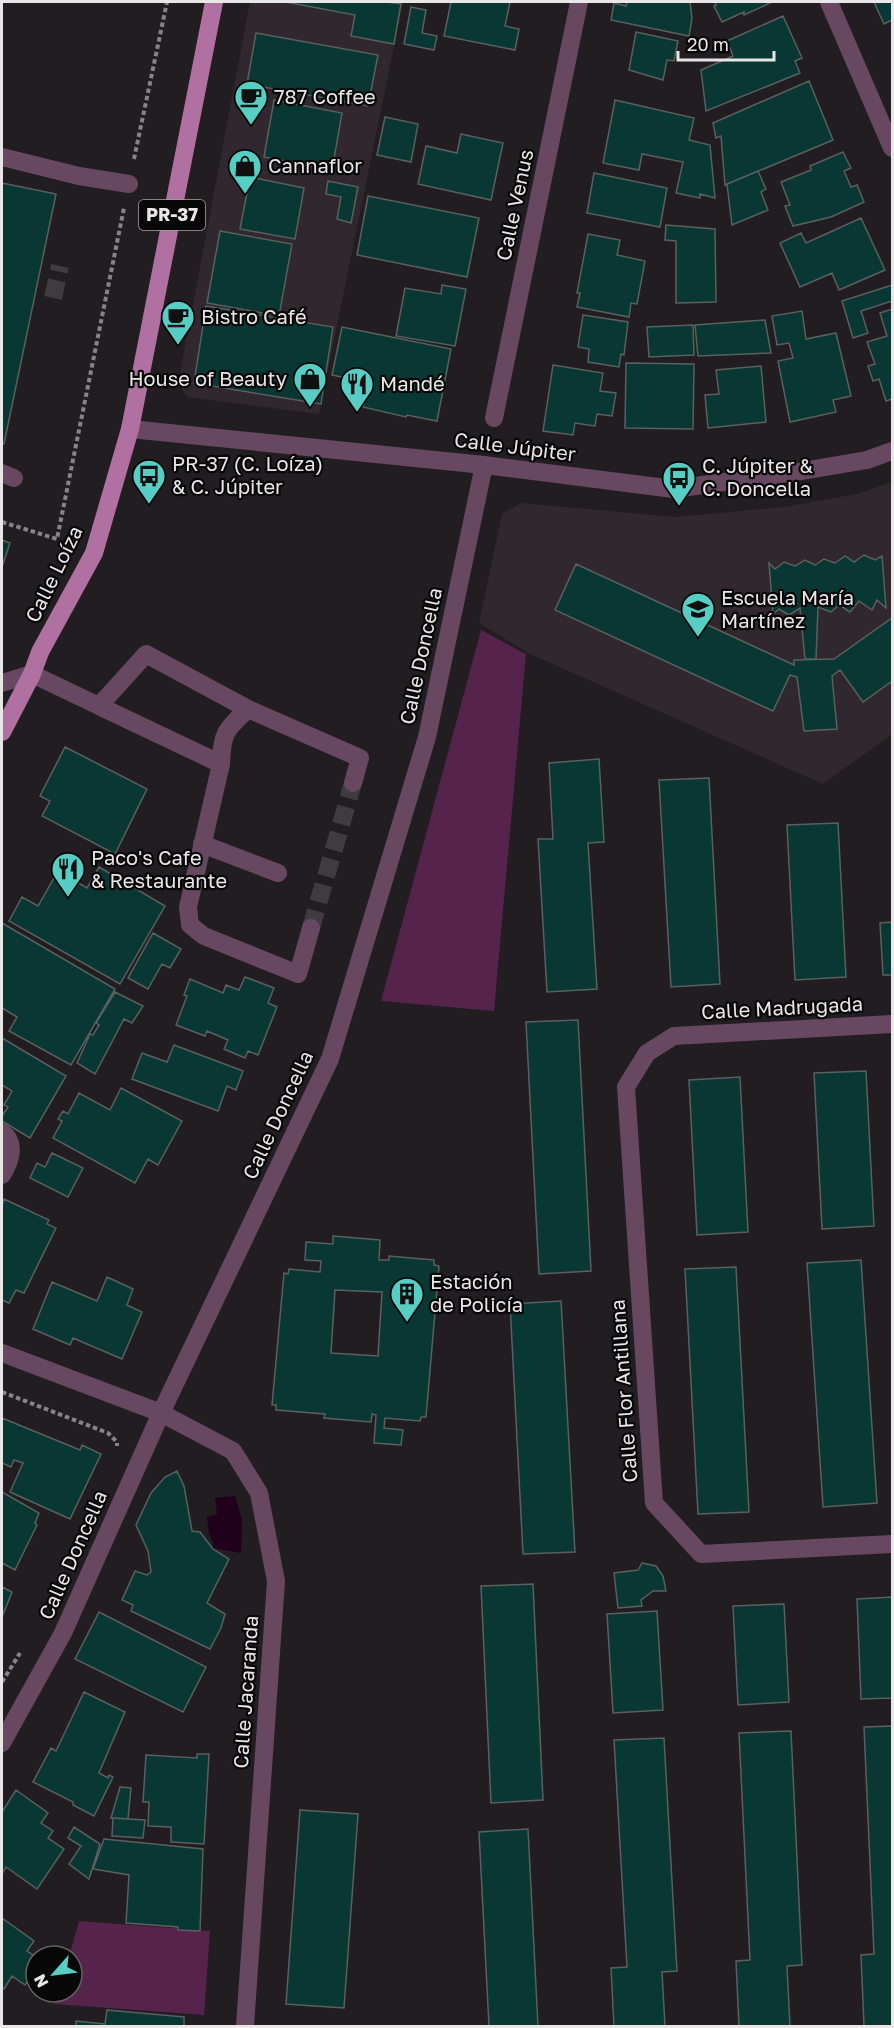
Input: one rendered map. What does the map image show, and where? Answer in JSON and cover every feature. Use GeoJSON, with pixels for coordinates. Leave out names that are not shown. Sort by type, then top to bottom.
{"type":"FeatureCollection","features":[{"type":"Feature","properties":{"kind":"main road","name":"PR-37"},"geometry":{"type":"LineString","coordinates":[[130,429],[214,2]]}},
{"type":"Feature","properties":{"kind":"main road","name":"Calle Loíza"},"geometry":{"type":"LineString","coordinates":[[2,732],[32,674],[40,652],[94,553],[130,429]]}},
{"type":"Feature","properties":{"kind":"street","name":"Calle Venus"},"geometry":{"type":"LineString","coordinates":[[494,418],[579,2]]}},
{"type":"Feature","properties":{"kind":"street"},"geometry":{"type":"LineString","coordinates":[[829,2],[892,147]]}},
{"type":"Feature","properties":{"kind":"street"},"geometry":{"type":"LineString","coordinates":[[2,157],[79,176],[129,184]]}},
{"type":"Feature","properties":{"kind":"street","name":"Calle Júpiter"},"geometry":{"type":"LineString","coordinates":[[130,429],[484,465],[674,489],[867,460],[892,451]]}},
{"type":"Feature","properties":{"kind":"street","name":"Calle Doncella"},"geometry":{"type":"LineString","coordinates":[[2,1743],[63,1633],[161,1413],[330,1059],[427,737],[484,465]]}},
{"type":"Feature","properties":{"kind":"street"},"geometry":{"type":"LineString","coordinates":[[99,706],[146,654],[248,709],[360,758],[353,783]]}},
{"type":"Feature","properties":{"kind":"street"},"geometry":{"type":"LineString","coordinates":[[2,683],[32,674],[221,764]]}},
{"type":"Feature","properties":{"kind":"street"},"geometry":{"type":"LineString","coordinates":[[248,709],[228,727],[222,741],[221,764],[188,907],[190,925],[204,936],[298,974],[311,928]]}},
{"type":"Feature","properties":{"kind":"street"},"geometry":{"type":"LineString","coordinates":[[202,844],[278,873]]}},
{"type":"Feature","properties":{"kind":"street","name":"Calle Madrugada"},"geometry":{"type":"LineString","coordinates":[[674,1036],[892,1024]]}},
{"type":"Feature","properties":{"kind":"street","name":"Calle Flor Antillana"},"geometry":{"type":"LineString","coordinates":[[674,1036],[647,1053],[626,1086],[654,1503],[701,1554],[892,1544]]}},
{"type":"Feature","properties":{"kind":"street"},"geometry":{"type":"LineString","coordinates":[[2,1132],[7,1136],[11,1151],[2,1175]]}},
{"type":"Feature","properties":{"kind":"street","name":"Calle Jacaranda"},"geometry":{"type":"LineString","coordinates":[[2,1353],[161,1413],[233,1451],[260,1493],[276,1581],[245,2026]]}},
{"type":"Feature","properties":{"kind":"path"},"geometry":{"type":"LineString","coordinates":[[2,522],[57,539],[167,2]]}},
{"type":"Feature","properties":{"kind":"path"},"geometry":{"type":"LineString","coordinates":[[2,1392],[108,1433],[117,1442],[117,1450]]}},
{"type":"Feature","properties":{"kind":"path"},"geometry":{"type":"LineString","coordinates":[[2,1682],[24,1646]]}},
{"type":"Feature","properties":{"kind":"shaded area"},"geometry":{"type":"Polygon","coordinates":[[[250,2],[403,2],[319,414],[187,397],[178,384],[250,2]]]}},
{"type":"Feature","properties":{"kind":"shaded area","name":"Escuela María Martínez"},"geometry":{"type":"Polygon","coordinates":[[[892,482],[892,734],[823,784],[528,653],[479,623],[502,514],[521,503],[675,517],[784,507],[857,494],[892,482]]]}},
{"type":"Feature","properties":{"kind":"shaded area"},"geometry":{"type":"Polygon","coordinates":[[[481,630],[526,654],[494,1011],[381,1001],[481,630]]]}},
{"type":"Feature","properties":{"kind":"shaded area"},"geometry":{"type":"Polygon","coordinates":[[[235,1496],[242,1520],[241,1553],[213,1548],[207,1517],[217,1514],[215,1498],[235,1496]]]}},
{"type":"Feature","properties":{"kind":"shaded area"},"geometry":{"type":"Polygon","coordinates":[[[79,1921],[210,1931],[204,2015],[54,2004],[84,2004],[84,1944],[72,1944],[79,1921]]]}},
{"type":"Feature","properties":{"kind":"building"},"geometry":{"type":"Polygon","coordinates":[[[286,2],[401,4],[394,44],[351,36],[355,15],[286,2]]]}},
{"type":"Feature","properties":{"kind":"building"},"geometry":{"type":"Polygon","coordinates":[[[451,2],[510,2],[505,26],[519,29],[515,50],[444,36],[451,2]]]}},
{"type":"Feature","properties":{"kind":"building"},"geometry":{"type":"Polygon","coordinates":[[[627,2],[690,2],[692,18],[689,36],[611,20],[614,3],[626,6],[627,2]]]}},
{"type":"Feature","properties":{"kind":"building"},"geometry":{"type":"Polygon","coordinates":[[[715,2],[772,2],[722,22],[714,6],[715,2]]]}},
{"type":"Feature","properties":{"kind":"building"},"geometry":{"type":"Polygon","coordinates":[[[874,2],[892,2],[892,20],[884,24],[874,2]]]}},
{"type":"Feature","properties":{"kind":"building"},"geometry":{"type":"Polygon","coordinates":[[[411,7],[426,10],[422,33],[437,36],[434,50],[404,44],[411,7]]]}},
{"type":"Feature","properties":{"kind":"building"},"geometry":{"type":"Polygon","coordinates":[[[783,16],[802,58],[795,61],[800,73],[706,111],[701,70],[733,56],[727,41],[783,16]]]}},
{"type":"Feature","properties":{"kind":"building"},"geometry":{"type":"Polygon","coordinates":[[[636,32],[678,41],[674,61],[667,60],[663,80],[629,70],[636,32]]]}},
{"type":"Feature","properties":{"kind":"building"},"geometry":{"type":"Polygon","coordinates":[[[256,33],[378,55],[368,106],[247,84],[256,33]]]}},
{"type":"Feature","properties":{"kind":"building"},"geometry":{"type":"Polygon","coordinates":[[[809,81],[833,140],[725,185],[721,136],[716,138],[713,123],[809,81]]]}},
{"type":"Feature","properties":{"kind":"building"},"geometry":{"type":"Polygon","coordinates":[[[274,100],[342,113],[332,170],[264,157],[274,100]]]}},
{"type":"Feature","properties":{"kind":"building"},"geometry":{"type":"Polygon","coordinates":[[[615,100],[694,118],[689,140],[710,145],[715,198],[700,194],[700,198],[676,193],[683,162],[642,154],[639,170],[603,163],[615,100]]]}},
{"type":"Feature","properties":{"kind":"building"},"geometry":{"type":"Polygon","coordinates":[[[385,117],[418,124],[411,162],[377,155],[385,117]]]}},
{"type":"Feature","properties":{"kind":"building"},"geometry":{"type":"Polygon","coordinates":[[[461,134],[503,143],[491,200],[418,184],[426,146],[457,153],[461,134]]]}},
{"type":"Feature","properties":{"kind":"building"},"geometry":{"type":"Polygon","coordinates":[[[843,152],[851,168],[844,171],[851,187],[857,185],[864,202],[831,217],[793,226],[785,206],[790,205],[781,182],[811,170],[810,166],[843,152]]]}},
{"type":"Feature","properties":{"kind":"building"},"geometry":{"type":"Polygon","coordinates":[[[758,171],[766,189],[761,192],[768,210],[732,225],[727,184],[758,171]]]}},
{"type":"Feature","properties":{"kind":"building"},"geometry":{"type":"Polygon","coordinates":[[[594,173],[667,188],[660,227],[587,213],[594,173]]]}},
{"type":"Feature","properties":{"kind":"building"},"geometry":{"type":"Polygon","coordinates":[[[250,177],[304,188],[295,239],[240,229],[250,177]]]}},
{"type":"Feature","properties":{"kind":"building"},"geometry":{"type":"Polygon","coordinates":[[[328,181],[358,187],[351,223],[337,219],[341,197],[326,194],[328,181]]]}},
{"type":"Feature","properties":{"kind":"building"},"geometry":{"type":"Polygon","coordinates":[[[2,183],[56,194],[4,444],[2,444],[2,183]]]}},
{"type":"Feature","properties":{"kind":"building"},"geometry":{"type":"Polygon","coordinates":[[[368,196],[479,218],[467,277],[357,255],[368,196]]]}},
{"type":"Feature","properties":{"kind":"building"},"geometry":{"type":"Polygon","coordinates":[[[861,218],[885,270],[839,290],[832,273],[800,287],[780,243],[801,233],[806,243],[861,218]]]}},
{"type":"Feature","properties":{"kind":"building"},"geometry":{"type":"Polygon","coordinates":[[[666,225],[715,229],[716,302],[676,303],[676,241],[665,240],[666,225]]]}},
{"type":"Feature","properties":{"kind":"building"},"geometry":{"type":"Polygon","coordinates":[[[220,231],[292,244],[279,316],[207,303],[220,231]]]}},
{"type":"Feature","properties":{"kind":"building"},"geometry":{"type":"Polygon","coordinates":[[[588,234],[620,240],[617,255],[645,261],[637,304],[631,303],[629,317],[577,307],[580,293],[577,293],[588,234]]]}},
{"type":"Feature","properties":{"kind":"building"},"geometry":{"type":"Polygon","coordinates":[[[442,285],[466,289],[455,346],[396,336],[405,288],[441,294],[442,285]]]}},
{"type":"Feature","properties":{"kind":"building"},"geometry":{"type":"Polygon","coordinates":[[[892,285],[892,301],[861,311],[868,333],[853,338],[842,301],[892,285]]]}},
{"type":"Feature","properties":{"kind":"building"},"geometry":{"type":"Polygon","coordinates":[[[206,306],[333,327],[321,404],[194,383],[206,306]]]}},
{"type":"Feature","properties":{"kind":"building"},"geometry":{"type":"Polygon","coordinates":[[[892,309],[892,399],[886,401],[879,379],[873,381],[868,366],[875,364],[867,342],[887,336],[880,313],[892,309]]]}},
{"type":"Feature","properties":{"kind":"building"},"geometry":{"type":"Polygon","coordinates":[[[802,311],[806,339],[836,333],[851,396],[833,400],[836,412],[790,422],[778,361],[793,358],[789,343],[777,345],[772,316],[802,311]]]}},
{"type":"Feature","properties":{"kind":"building"},"geometry":{"type":"Polygon","coordinates":[[[583,315],[628,322],[624,355],[621,354],[619,367],[588,362],[589,349],[578,347],[583,315]]]}},
{"type":"Feature","properties":{"kind":"building"},"geometry":{"type":"Polygon","coordinates":[[[765,320],[771,353],[698,356],[695,325],[765,320]]]}},
{"type":"Feature","properties":{"kind":"building"},"geometry":{"type":"Polygon","coordinates":[[[693,325],[694,355],[649,357],[647,327],[693,325]]]}},
{"type":"Feature","properties":{"kind":"building"},"geometry":{"type":"Polygon","coordinates":[[[342,327],[451,349],[437,421],[407,415],[406,417],[363,407],[369,373],[357,371],[355,380],[332,375],[342,327]]]}},
{"type":"Feature","properties":{"kind":"building"},"geometry":{"type":"Polygon","coordinates":[[[626,363],[694,364],[693,429],[625,428],[626,363]]]}},
{"type":"Feature","properties":{"kind":"building"},"geometry":{"type":"Polygon","coordinates":[[[553,365],[603,373],[600,391],[616,393],[612,416],[597,414],[595,426],[575,423],[573,435],[543,431],[553,365]]]}},
{"type":"Feature","properties":{"kind":"building"},"geometry":{"type":"Polygon","coordinates":[[[761,366],[766,422],[708,428],[705,395],[719,394],[716,370],[761,366]]]}},
{"type":"Feature","properties":{"kind":"building"},"geometry":{"type":"Polygon","coordinates":[[[2,540],[10,543],[2,567],[2,540]]]}},
{"type":"Feature","properties":{"kind":"building"},"geometry":{"type":"Polygon","coordinates":[[[864,555],[875,560],[882,556],[886,608],[877,600],[872,610],[859,601],[850,612],[839,605],[831,612],[818,607],[816,659],[805,659],[800,608],[789,615],[779,609],[773,614],[769,563],[775,569],[784,562],[795,566],[805,560],[815,565],[824,559],[835,563],[845,556],[854,562],[864,555]]]}},
{"type":"Feature","properties":{"kind":"building"},"geometry":{"type":"Polygon","coordinates":[[[576,564],[794,665],[794,660],[834,659],[892,618],[892,681],[863,702],[840,670],[832,676],[837,729],[804,731],[797,677],[790,675],[773,711],[555,610],[576,564]]]}},
{"type":"Feature","properties":{"kind":"building"},"geometry":{"type":"Polygon","coordinates":[[[65,747],[147,789],[115,854],[42,816],[50,801],[40,796],[65,747]]]}},
{"type":"Feature","properties":{"kind":"building"},"geometry":{"type":"Polygon","coordinates":[[[599,759],[604,842],[588,843],[597,989],[547,992],[538,839],[553,839],[549,763],[599,759]]]}},
{"type":"Feature","properties":{"kind":"building"},"geometry":{"type":"Polygon","coordinates":[[[709,778],[720,984],[671,987],[659,780],[709,778]]]}},
{"type":"Feature","properties":{"kind":"building"},"geometry":{"type":"Polygon","coordinates":[[[838,823],[846,977],[795,980],[787,825],[838,823]]]}},
{"type":"Feature","properties":{"kind":"building"},"geometry":{"type":"Polygon","coordinates":[[[99,867],[165,906],[120,984],[9,921],[22,897],[38,906],[58,871],[87,888],[99,867]]]}},
{"type":"Feature","properties":{"kind":"building"},"geometry":{"type":"Polygon","coordinates":[[[892,922],[892,975],[883,975],[880,923],[892,922]]]}},
{"type":"Feature","properties":{"kind":"building"},"geometry":{"type":"Polygon","coordinates":[[[2,923],[115,989],[71,1065],[9,1031],[17,1017],[2,1008],[2,923]]]}},
{"type":"Feature","properties":{"kind":"building"},"geometry":{"type":"Polygon","coordinates":[[[153,933],[181,949],[170,968],[162,964],[148,989],[128,978],[153,933]]]}},
{"type":"Feature","properties":{"kind":"building"},"geometry":{"type":"Polygon","coordinates":[[[245,977],[274,988],[268,1003],[277,1007],[258,1055],[248,1051],[245,1058],[224,1049],[228,1040],[207,1031],[205,1036],[176,1025],[187,996],[184,995],[190,979],[223,993],[226,985],[239,990],[245,977]]]}},
{"type":"Feature","properties":{"kind":"building"},"geometry":{"type":"Polygon","coordinates":[[[115,992],[143,1006],[132,1023],[124,1019],[95,1074],[77,1063],[90,1034],[93,1035],[99,1025],[96,1023],[115,992]]]}},
{"type":"Feature","properties":{"kind":"building"},"geometry":{"type":"Polygon","coordinates":[[[578,1020],[591,1271],[539,1274],[526,1022],[578,1020]]]}},
{"type":"Feature","properties":{"kind":"building"},"geometry":{"type":"Polygon","coordinates":[[[2,1038],[66,1076],[30,1138],[2,1121],[2,1116],[8,1107],[4,1105],[12,1091],[2,1085],[2,1038]]]}},
{"type":"Feature","properties":{"kind":"building"},"geometry":{"type":"Polygon","coordinates":[[[174,1045],[243,1071],[236,1090],[227,1086],[218,1111],[132,1079],[142,1053],[167,1062],[174,1045]]]}},
{"type":"Feature","properties":{"kind":"building"},"geometry":{"type":"Polygon","coordinates":[[[866,1071],[874,1226],[822,1229],[814,1073],[866,1071]]]}},
{"type":"Feature","properties":{"kind":"building"},"geometry":{"type":"Polygon","coordinates":[[[740,1077],[748,1232],[697,1235],[689,1080],[740,1077]]]}},
{"type":"Feature","properties":{"kind":"building"},"geometry":{"type":"Polygon","coordinates":[[[121,1088],[182,1121],[158,1165],[148,1159],[135,1183],[53,1138],[62,1121],[58,1119],[63,1111],[68,1114],[79,1093],[110,1110],[121,1088]]]}},
{"type":"Feature","properties":{"kind":"building"},"geometry":{"type":"Polygon","coordinates":[[[52,1153],[83,1168],[68,1197],[30,1178],[37,1163],[45,1167],[52,1153]]]}},
{"type":"Feature","properties":{"kind":"building"},"geometry":{"type":"Polygon","coordinates":[[[4,1199],[49,1220],[47,1224],[56,1228],[24,1293],[16,1290],[9,1303],[2,1300],[2,1205],[4,1199]]]}},
{"type":"Feature","properties":{"kind":"building","name":"Estación de Policía"},"geometry":{"type":"Polygon","coordinates":[[[333,1236],[380,1240],[379,1260],[389,1260],[389,1256],[434,1260],[434,1265],[439,1266],[426,1417],[421,1417],[420,1421],[385,1418],[384,1428],[403,1430],[401,1445],[374,1443],[376,1415],[372,1414],[371,1422],[324,1418],[325,1414],[276,1410],[276,1405],[272,1405],[284,1273],[288,1274],[289,1269],[320,1272],[321,1261],[305,1260],[306,1242],[333,1244],[333,1236]],[[335,1290],[331,1353],[378,1356],[382,1292],[335,1290]]]}},
{"type":"Feature","properties":{"kind":"building"},"geometry":{"type":"Polygon","coordinates":[[[861,1260],[877,1503],[823,1507],[807,1263],[861,1260]]]}},
{"type":"Feature","properties":{"kind":"building"},"geometry":{"type":"Polygon","coordinates":[[[736,1267],[749,1512],[698,1514],[685,1269],[736,1267]]]}},
{"type":"Feature","properties":{"kind":"building"},"geometry":{"type":"Polygon","coordinates":[[[107,1277],[133,1289],[127,1305],[142,1312],[122,1359],[73,1338],[70,1345],[33,1329],[52,1282],[97,1301],[107,1277]]]}},
{"type":"Feature","properties":{"kind":"building"},"geometry":{"type":"Polygon","coordinates":[[[561,1301],[575,1552],[523,1554],[510,1304],[561,1301]]]}},
{"type":"Feature","properties":{"kind":"building"},"geometry":{"type":"Polygon","coordinates":[[[2,1418],[80,1450],[82,1445],[101,1454],[70,1519],[10,1492],[23,1463],[14,1460],[11,1467],[2,1463],[2,1418]]]}},
{"type":"Feature","properties":{"kind":"building"},"geometry":{"type":"Polygon","coordinates":[[[177,1471],[184,1486],[192,1531],[200,1532],[213,1549],[229,1559],[207,1603],[225,1614],[221,1628],[210,1649],[131,1611],[133,1605],[122,1600],[135,1571],[147,1575],[151,1572],[148,1551],[136,1525],[151,1493],[165,1477],[177,1471]]]}},
{"type":"Feature","properties":{"kind":"building"},"geometry":{"type":"Polygon","coordinates":[[[2,1492],[39,1513],[35,1523],[37,1525],[15,1570],[2,1563],[2,1492]]]}},
{"type":"Feature","properties":{"kind":"building"},"geometry":{"type":"Polygon","coordinates":[[[642,1563],[656,1566],[663,1576],[666,1591],[653,1591],[641,1600],[642,1606],[618,1608],[614,1573],[638,1570],[642,1563]]]}},
{"type":"Feature","properties":{"kind":"building"},"geometry":{"type":"Polygon","coordinates":[[[533,1584],[543,1800],[491,1803],[481,1586],[533,1584]]]}},
{"type":"Feature","properties":{"kind":"building"},"geometry":{"type":"Polygon","coordinates":[[[2,1587],[12,1592],[2,1617],[2,1587]]]}},
{"type":"Feature","properties":{"kind":"building"},"geometry":{"type":"Polygon","coordinates":[[[892,1597],[892,1698],[861,1699],[857,1599],[892,1597]]]}},
{"type":"Feature","properties":{"kind":"building"},"geometry":{"type":"Polygon","coordinates":[[[784,1604],[789,1702],[738,1705],[733,1606],[784,1604]]]}},
{"type":"Feature","properties":{"kind":"building"},"geometry":{"type":"Polygon","coordinates":[[[657,1611],[663,1710],[613,1713],[607,1614],[657,1611]]]}},
{"type":"Feature","properties":{"kind":"building"},"geometry":{"type":"Polygon","coordinates":[[[99,1612],[206,1667],[183,1712],[75,1659],[99,1612]]]}},
{"type":"Feature","properties":{"kind":"building"},"geometry":{"type":"Polygon","coordinates":[[[84,1692],[125,1712],[99,1773],[108,1778],[109,1775],[113,1777],[94,1816],[73,1805],[73,1802],[33,1782],[51,1748],[56,1751],[84,1692]]]}},
{"type":"Feature","properties":{"kind":"building"},"geometry":{"type":"Polygon","coordinates":[[[892,1726],[892,2026],[864,2026],[861,1955],[874,1954],[864,1727],[892,1726]]]}},
{"type":"Feature","properties":{"kind":"building"},"geometry":{"type":"Polygon","coordinates":[[[791,1731],[802,1965],[787,1966],[790,2026],[739,2026],[736,1961],[750,1960],[739,1733],[791,1731]]]}},
{"type":"Feature","properties":{"kind":"building"},"geometry":{"type":"Polygon","coordinates":[[[664,1738],[677,1971],[662,1972],[665,2026],[614,2026],[611,1968],[627,1967],[614,1740],[664,1738]]]}},
{"type":"Feature","properties":{"kind":"building"},"geometry":{"type":"Polygon","coordinates":[[[197,1754],[209,1754],[204,1844],[171,1842],[171,1827],[148,1826],[149,1802],[143,1802],[146,1755],[197,1758],[197,1754]]]}},
{"type":"Feature","properties":{"kind":"building"},"geometry":{"type":"Polygon","coordinates":[[[120,1787],[131,1788],[128,1819],[111,1818],[120,1787]]]}},
{"type":"Feature","properties":{"kind":"building"},"geometry":{"type":"Polygon","coordinates":[[[16,1790],[48,1813],[41,1823],[53,1831],[48,1838],[64,1849],[37,1889],[6,1867],[2,1874],[2,1812],[16,1790]]]}},
{"type":"Feature","properties":{"kind":"building"},"geometry":{"type":"Polygon","coordinates":[[[300,1810],[358,1814],[344,2008],[286,2004],[300,1810]]]}},
{"type":"Feature","properties":{"kind":"building"},"geometry":{"type":"Polygon","coordinates":[[[113,1818],[145,1820],[143,1838],[112,1836],[113,1818]]]}},
{"type":"Feature","properties":{"kind":"building"},"geometry":{"type":"Polygon","coordinates":[[[74,1827],[100,1844],[89,1879],[69,1864],[81,1846],[68,1838],[74,1827]]]}},
{"type":"Feature","properties":{"kind":"building"},"geometry":{"type":"Polygon","coordinates":[[[528,1829],[538,2026],[489,2026],[479,1832],[528,1829]]]}},
{"type":"Feature","properties":{"kind":"building"},"geometry":{"type":"Polygon","coordinates":[[[104,1839],[203,1849],[200,1931],[126,1923],[129,1875],[93,1869],[104,1839]]]}},
{"type":"Feature","properties":{"kind":"building"},"geometry":{"type":"Polygon","coordinates":[[[2,1918],[34,1941],[32,1944],[24,1944],[24,1984],[12,1976],[4,1989],[2,1988],[2,1918]]]}},
{"type":"Feature","properties":{"kind":"building"},"geometry":{"type":"Polygon","coordinates":[[[107,2010],[184,2017],[184,2026],[76,2026],[76,2021],[105,2024],[107,2010]]]}},
{"type":"Feature","properties":{"kind":"tunnel"},"geometry":{"type":"LineString","coordinates":[[53,298],[60,266]]}},
{"type":"Feature","properties":{"kind":"tunnel"},"geometry":{"type":"LineString","coordinates":[[311,928],[353,783]]}},
{"type":"Feature","properties":{"kind":"place","name":"787 Coffee"},"geometry":{"type":"Point","coordinates":[251,126]}},
{"type":"Feature","properties":{"kind":"place","name":"Cannaflor"},"geometry":{"type":"Point","coordinates":[245,195]}},
{"type":"Feature","properties":{"kind":"place","name":"Bistro Café"},"geometry":{"type":"Point","coordinates":[178,346]}},
{"type":"Feature","properties":{"kind":"place","name":"House of Beauty"},"geometry":{"type":"Point","coordinates":[310,408]}},
{"type":"Feature","properties":{"kind":"place","name":"Mandé"},"geometry":{"type":"Point","coordinates":[357,413]}},
{"type":"Feature","properties":{"kind":"place","name":"PR-37 (C. Loíza) & C. Júpiter"},"geometry":{"type":"Point","coordinates":[149,505]}},
{"type":"Feature","properties":{"kind":"place","name":"C. Júpiter & C. Doncella"},"geometry":{"type":"Point","coordinates":[679,507]}},
{"type":"Feature","properties":{"kind":"place","name":"Escuela María Martínez"},"geometry":{"type":"Point","coordinates":[698,638]}},
{"type":"Feature","properties":{"kind":"place","name":"Paco's Cafe & Restaurante"},"geometry":{"type":"Point","coordinates":[68,898]}},
{"type":"Feature","properties":{"kind":"place","name":"Estación de Policía"},"geometry":{"type":"Point","coordinates":[407,1323]}}]}
